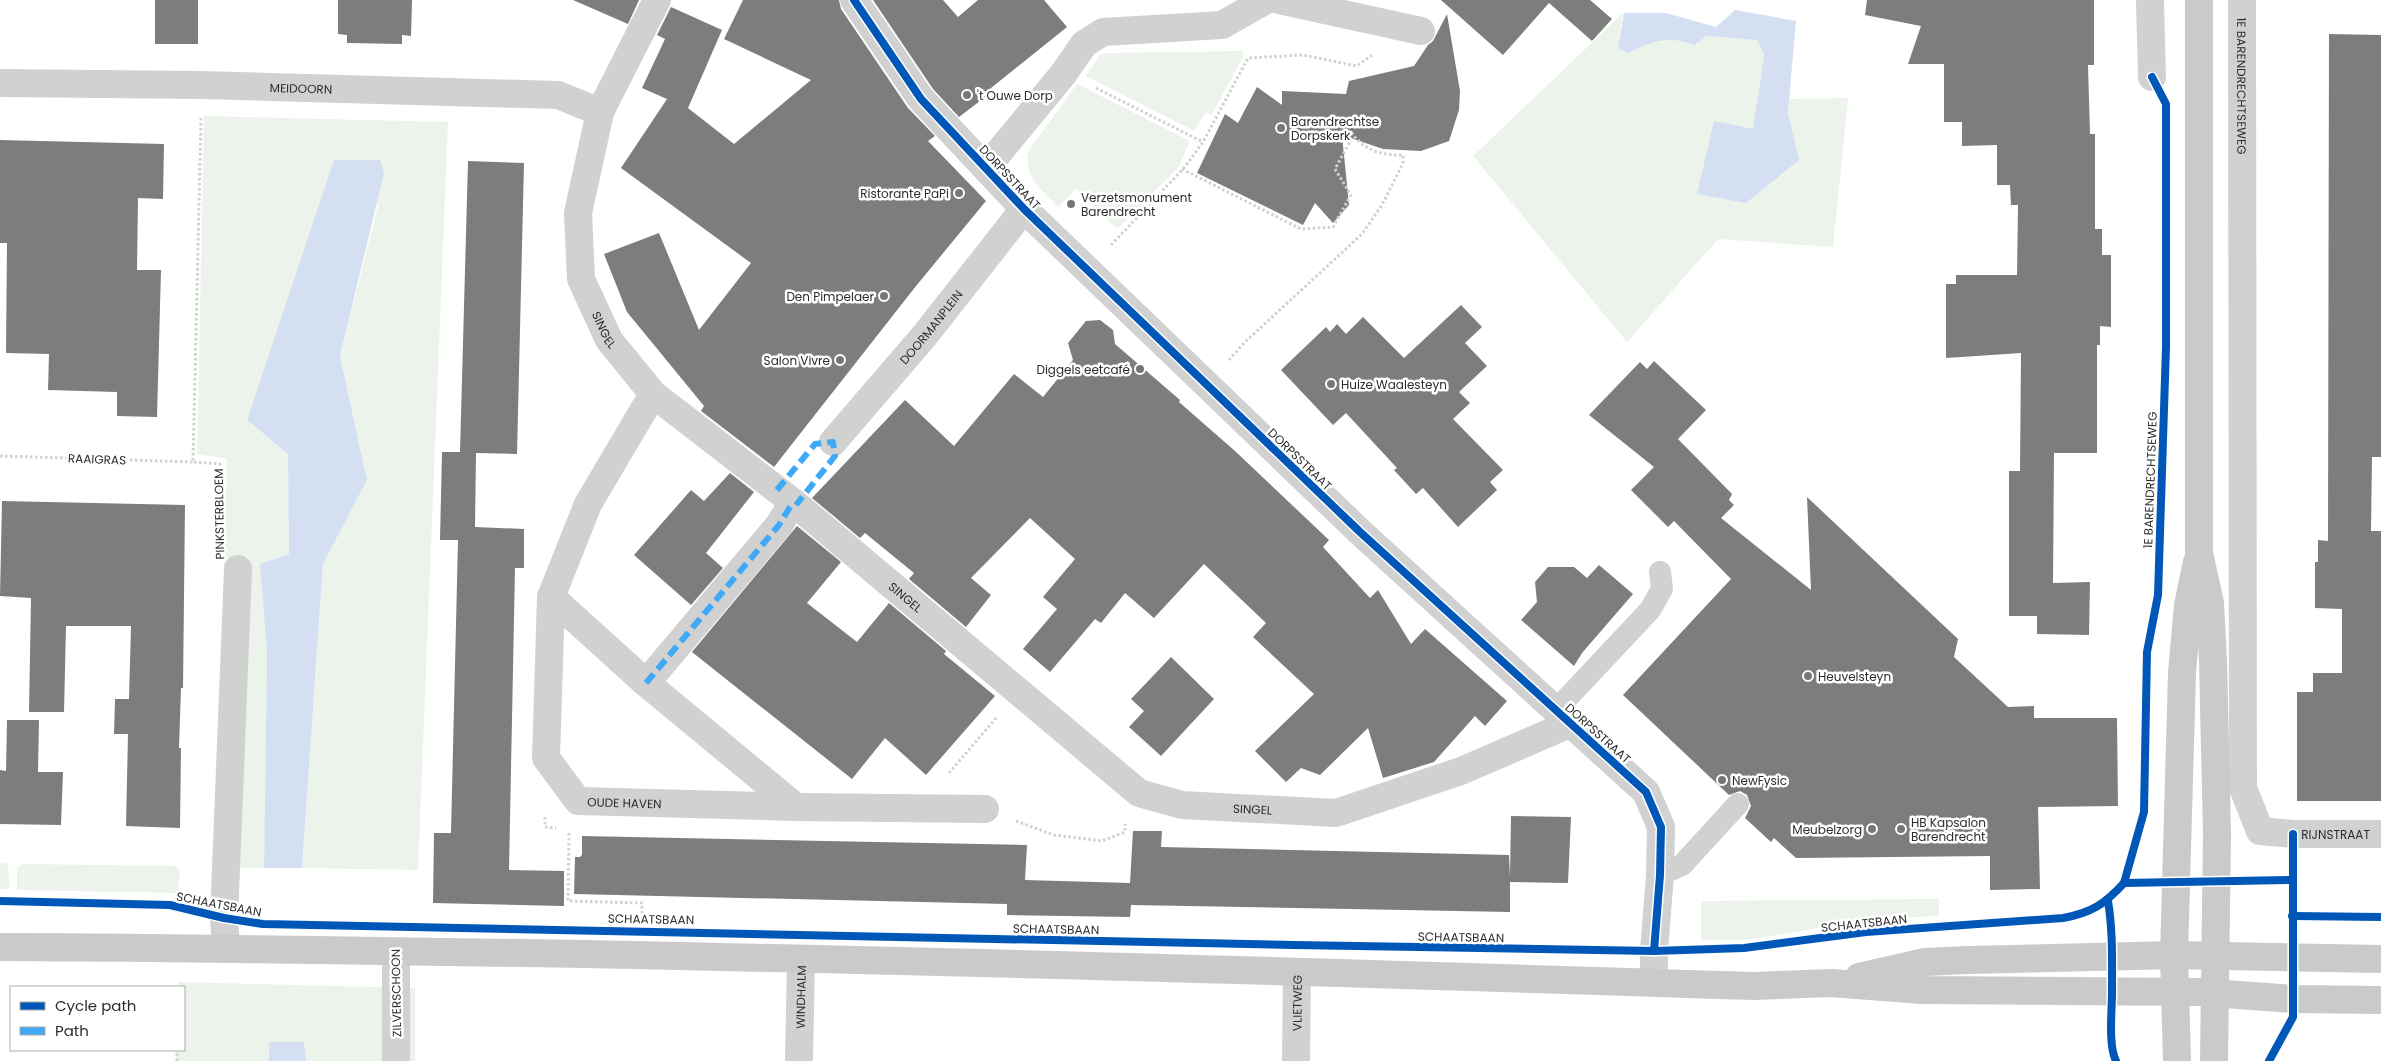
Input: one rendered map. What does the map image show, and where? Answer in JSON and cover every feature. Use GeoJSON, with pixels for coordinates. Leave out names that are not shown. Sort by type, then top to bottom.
{"type":"FeatureCollection","features":[{"type":"Feature","properties":{"kind":"street","name":"SINGEL"},"geometry":{"type":"LineString","coordinates":[[657,0],[600,112],[578,213],[581,279],[609,340],[652,394],[793,502],[1139,793],[1182,805],[1336,813],[1461,771],[1564,717]]}},
{"type":"Feature","properties":{"kind":"street","name":"DORPSSTRAAT"},"geometry":{"type":"LineString","coordinates":[[854,0],[921,99],[1024,209],[1360,532],[1646,792],[1661,827],[1654,983]]}},
{"type":"Feature","properties":{"kind":"street","name":"DORPSSTRAAT"},"geometry":{"type":"LineString","coordinates":[[986,168],[1064,73],[1084,44],[1103,32],[1222,25],[1266,0]]}},
{"type":"Feature","properties":{"kind":"street"},"geometry":{"type":"LineString","coordinates":[[1279,0],[1421,30]]}},
{"type":"Feature","properties":{"kind":"street"},"geometry":{"type":"LineString","coordinates":[[2150,0],[2152,77]]}},
{"type":"Feature","properties":{"kind":"street"},"geometry":{"type":"LineString","coordinates":[[2177,1061],[2174,954],[2182,673],[2188,604],[2199,553],[2199,0]]}},
{"type":"Feature","properties":{"kind":"street","name":"1E BARENDRECHTSEWEG"},"geometry":{"type":"LineString","coordinates":[[2242,0],[2244,788],[2260,830]]}},
{"type":"Feature","properties":{"kind":"street","name":"MEIDOORN"},"geometry":{"type":"LineString","coordinates":[[0,83],[201,85],[558,95],[600,112]]}},
{"type":"Feature","properties":{"kind":"street","name":"DOORMANPLEIN"},"geometry":{"type":"LineString","coordinates":[[834,442],[925,335],[1024,209]]}},
{"type":"Feature","properties":{"kind":"street","name":"OUDE HAVEN"},"geometry":{"type":"LineString","coordinates":[[652,394],[588,504],[551,597],[546,758],[578,801],[796,807],[985,809]]}},
{"type":"Feature","properties":{"kind":"street"},"geometry":{"type":"LineString","coordinates":[[646,683],[779,525],[793,502]]}},
{"type":"Feature","properties":{"kind":"street"},"geometry":{"type":"LineString","coordinates":[[2199,553],[2210,603],[2212,650],[2216,834],[2214,1061]]}},
{"type":"Feature","properties":{"kind":"street","name":"PINKSTERBLOEM"},"geometry":{"type":"LineString","coordinates":[[226,949],[224,918],[238,569]]}},
{"type":"Feature","properties":{"kind":"street"},"geometry":{"type":"LineString","coordinates":[[551,597],[646,683],[796,807]]}},
{"type":"Feature","properties":{"kind":"street","name":"RIJNSTRAAT"},"geometry":{"type":"LineString","coordinates":[[2260,830],[2292,834],[2381,834]]}},
{"type":"Feature","properties":{"kind":"street"},"geometry":{"type":"LineString","coordinates":[[0,947],[226,949],[801,960],[1297,972],[1754,986],[1831,983],[1922,990],[2175,992],[2292,999],[2381,1000]]}},
{"type":"Feature","properties":{"kind":"street","name":"ZILVERSCHOON"},"geometry":{"type":"LineString","coordinates":[[396,953],[396,1061]]}},
{"type":"Feature","properties":{"kind":"street"},"geometry":{"type":"LineString","coordinates":[[1831,983],[1926,962],[2174,954],[2381,959]]}},
{"type":"Feature","properties":{"kind":"street","name":"WINDHALM"},"geometry":{"type":"LineString","coordinates":[[799,1061],[801,960]]}},
{"type":"Feature","properties":{"kind":"street","name":"VLIETWEG"},"geometry":{"type":"LineString","coordinates":[[1296,1061],[1297,972]]}},
{"type":"Feature","properties":{"kind":"lane"},"geometry":{"type":"LineString","coordinates":[[1564,717],[1650,610],[1662,589],[1660,572]]}},
{"type":"Feature","properties":{"kind":"lane"},"geometry":{"type":"LineString","coordinates":[[1660,875],[1682,865],[1738,804]]}},
{"type":"Feature","properties":{"kind":"path"},"geometry":{"type":"LineString","coordinates":[[1088,271],[1182,169],[1202,142],[1248,58],[1303,55],[1356,66],[1379,51]]}},
{"type":"Feature","properties":{"kind":"path"},"geometry":{"type":"LineString","coordinates":[[1064,73],[1202,142]]}},
{"type":"Feature","properties":{"kind":"path"},"geometry":{"type":"LineString","coordinates":[[1182,169],[1301,229],[1333,227],[1351,195],[1335,169],[1352,134],[1375,152],[1391,155],[1403,154],[1403,163],[1382,204],[1362,234],[1244,343],[1207,386]]}},
{"type":"Feature","properties":{"kind":"path"},"geometry":{"type":"LineString","coordinates":[[945,809],[946,777],[1000,714]]}},
{"type":"Feature","properties":{"kind":"path"},"geometry":{"type":"LineString","coordinates":[[985,809],[1054,835],[1102,841],[1125,832]]}},
{"type":"Feature","properties":{"kind":"path"},"geometry":{"type":"LineString","coordinates":[[568,901],[642,903],[642,921]]}},
{"type":"Feature","properties":{"kind":"shaded area"},"geometry":{"type":"Polygon","coordinates":[[[1623,13],[1618,49],[1629,53],[1645,45],[1668,40],[1676,40],[1694,45],[1707,36],[1757,40],[1764,55],[1753,129],[1799,160],[1788,112],[1789,99],[1848,98],[1833,247],[1718,239],[1627,342],[1473,156],[1623,13]]]}},
{"type":"Feature","properties":{"kind":"shaded area"},"geometry":{"type":"Polygon","coordinates":[[[1243,51],[1243,57],[1212,114],[1205,113],[1194,131],[1086,76],[1100,55],[1107,53],[1243,51]]]}},
{"type":"Feature","properties":{"kind":"shaded area"},"geometry":{"type":"Polygon","coordinates":[[[1077,84],[1190,141],[1178,168],[1117,229],[1076,189],[1058,207],[1035,182],[1029,169],[1027,161],[1028,152],[1077,84]]]}},
{"type":"Feature","properties":{"kind":"shaded area"},"geometry":{"type":"Polygon","coordinates":[[[204,116],[448,122],[418,870],[302,868],[323,564],[367,480],[340,356],[379,202],[247,420],[288,454],[289,554],[260,564],[267,655],[264,868],[216,868],[227,459],[197,454],[204,116]]]}},
{"type":"Feature","properties":{"kind":"shaded area"},"geometry":{"type":"Polygon","coordinates":[[[0,863],[8,864],[10,889],[0,889],[0,863]]]}},
{"type":"Feature","properties":{"kind":"shaded area"},"geometry":{"type":"Polygon","coordinates":[[[22,864],[175,866],[180,871],[178,893],[17,890],[17,868],[22,864]]]}},
{"type":"Feature","properties":{"kind":"shaded area"},"geometry":{"type":"Polygon","coordinates":[[[1939,899],[1939,916],[1873,919],[1746,940],[1701,940],[1701,901],[1939,899]]]}},
{"type":"Feature","properties":{"kind":"shaded area"},"geometry":{"type":"Polygon","coordinates":[[[178,982],[415,988],[415,1061],[306,1061],[303,1042],[269,1042],[269,1061],[176,1061],[176,1051],[185,1051],[185,986],[178,986],[178,982]]]}},
{"type":"Feature","properties":{"kind":"water"},"geometry":{"type":"Polygon","coordinates":[[[1735,10],[1796,21],[1788,112],[1799,160],[1746,203],[1697,194],[1714,121],[1753,129],[1764,55],[1757,40],[1707,36],[1694,45],[1676,40],[1668,40],[1645,45],[1629,53],[1618,49],[1624,13],[1666,13],[1716,27],[1735,10]]]}},
{"type":"Feature","properties":{"kind":"water"},"geometry":{"type":"Polygon","coordinates":[[[334,160],[380,160],[384,173],[340,356],[367,480],[323,564],[302,868],[264,868],[267,655],[260,564],[289,554],[288,454],[247,420],[334,160]]]}},
{"type":"Feature","properties":{"kind":"water"},"geometry":{"type":"Polygon","coordinates":[[[269,1042],[304,1042],[306,1061],[269,1061],[269,1042]]]}},
{"type":"Feature","properties":{"kind":"building"},"geometry":{"type":"Polygon","coordinates":[[[155,0],[198,0],[198,44],[155,44],[155,0]]]}},
{"type":"Feature","properties":{"kind":"building"},"geometry":{"type":"Polygon","coordinates":[[[338,0],[412,0],[411,36],[402,35],[402,44],[347,43],[347,35],[338,34],[338,0]]]}},
{"type":"Feature","properties":{"kind":"building"},"geometry":{"type":"Polygon","coordinates":[[[573,0],[639,0],[628,24],[573,0]]]}},
{"type":"Feature","properties":{"kind":"building"},"geometry":{"type":"Polygon","coordinates":[[[743,0],[839,0],[841,9],[908,108],[935,136],[928,141],[986,201],[916,286],[774,467],[701,411],[704,406],[627,312],[604,254],[659,233],[699,330],[751,263],[621,168],[667,99],[642,88],[665,39],[657,35],[671,7],[722,30],[688,108],[734,144],[811,80],[724,39],[743,0]]]}},
{"type":"Feature","properties":{"kind":"building"},"geometry":{"type":"Polygon","coordinates":[[[873,0],[943,0],[958,17],[978,0],[1044,0],[1067,27],[991,88],[993,91],[959,117],[933,89],[873,0]]]}},
{"type":"Feature","properties":{"kind":"building"},"geometry":{"type":"Polygon","coordinates":[[[1441,0],[1590,0],[1612,19],[1592,41],[1549,3],[1503,55],[1441,0]]]}},
{"type":"Feature","properties":{"kind":"building"},"geometry":{"type":"Polygon","coordinates":[[[1867,0],[2094,0],[2094,65],[2088,65],[2090,134],[2095,134],[2095,229],[2102,229],[2102,255],[2111,255],[2111,327],[2100,326],[2100,345],[2097,345],[2097,453],[2054,453],[2053,583],[2090,582],[2089,635],[2037,634],[2037,616],[2009,616],[2009,471],[2020,471],[2021,353],[1946,358],[1946,284],[1956,284],[1956,275],[2017,275],[2018,205],[2011,205],[2010,185],[1997,185],[1997,145],[1962,146],[1962,122],[1944,122],[1944,64],[1908,64],[1921,26],[1865,15],[1867,0]]]}},
{"type":"Feature","properties":{"kind":"building","name":"Barendrechtse Dorpskerk"},"geometry":{"type":"Polygon","coordinates":[[[1447,14],[1460,91],[1459,110],[1449,141],[1421,151],[1383,149],[1342,135],[1349,205],[1333,223],[1315,203],[1303,225],[1197,173],[1225,114],[1238,123],[1257,87],[1282,105],[1282,91],[1346,94],[1349,81],[1414,66],[1428,45],[1433,41],[1447,14]]]}},
{"type":"Feature","properties":{"kind":"building"},"geometry":{"type":"Polygon","coordinates":[[[2329,34],[2381,35],[2381,457],[2372,457],[2371,531],[2381,531],[2381,801],[2297,801],[2297,692],[2313,692],[2313,673],[2342,673],[2342,609],[2315,608],[2315,562],[2318,562],[2318,540],[2328,541],[2329,34]]]}},
{"type":"Feature","properties":{"kind":"building"},"geometry":{"type":"Polygon","coordinates":[[[0,140],[164,144],[163,199],[138,198],[137,270],[161,270],[157,417],[117,416],[117,392],[48,390],[49,354],[6,353],[7,243],[0,243],[0,140]]]}},
{"type":"Feature","properties":{"kind":"building"},"geometry":{"type":"Polygon","coordinates":[[[468,161],[524,163],[517,454],[476,453],[475,527],[524,529],[524,568],[515,568],[509,870],[564,871],[564,906],[433,903],[434,833],[451,833],[458,540],[440,540],[442,452],[460,452],[468,161]]]}},
{"type":"Feature","properties":{"kind":"building"},"geometry":{"type":"Polygon","coordinates":[[[1461,305],[1482,327],[1465,343],[1487,366],[1459,392],[1470,403],[1453,419],[1503,470],[1490,482],[1497,490],[1458,527],[1423,488],[1416,494],[1394,470],[1397,468],[1346,413],[1333,425],[1281,370],[1326,327],[1330,332],[1337,324],[1346,334],[1363,317],[1404,358],[1461,305]]]}},
{"type":"Feature","properties":{"kind":"building"},"geometry":{"type":"Polygon","coordinates":[[[1100,320],[1113,330],[1115,344],[1180,400],[1179,402],[1235,451],[1329,540],[1323,547],[1370,598],[1378,590],[1411,644],[1425,629],[1507,701],[1485,726],[1475,716],[1434,762],[1383,778],[1368,728],[1320,775],[1301,768],[1286,782],[1255,751],[1314,694],[1253,637],[1266,623],[1204,564],[1154,618],[1125,593],[1101,623],[1095,619],[1050,672],[1023,649],[1057,609],[1043,597],[1075,559],[1030,518],[971,578],[991,595],[966,627],[909,579],[914,573],[865,533],[860,538],[812,498],[905,400],[954,446],[1014,374],[1043,397],[1073,360],[1068,343],[1086,321],[1100,320]]]}},
{"type":"Feature","properties":{"kind":"building","name":"Heuvelsteyn"},"geometry":{"type":"Polygon","coordinates":[[[1654,361],[1706,410],[1678,439],[1732,494],[1729,500],[1734,505],[1721,518],[1811,590],[1807,497],[1958,639],[1954,657],[2008,707],[2034,706],[2034,718],[2117,718],[2118,806],[2038,807],[2040,889],[1990,890],[1990,856],[1796,858],[1774,838],[1771,842],[1745,818],[1751,806],[1747,795],[1740,791],[1729,795],[1623,695],[1731,579],[1674,521],[1668,527],[1631,490],[1654,467],[1589,415],[1640,362],[1647,369],[1654,361]]]}},
{"type":"Feature","properties":{"kind":"building"},"geometry":{"type":"Polygon","coordinates":[[[730,473],[754,492],[706,553],[723,568],[691,605],[634,555],[691,490],[704,501],[730,473]]]}},
{"type":"Feature","properties":{"kind":"building"},"geometry":{"type":"Polygon","coordinates":[[[2,501],[185,505],[183,688],[181,688],[179,748],[181,748],[180,828],[126,826],[128,734],[114,734],[115,699],[129,699],[131,626],[66,626],[64,712],[29,712],[31,598],[0,596],[2,501]]]}},
{"type":"Feature","properties":{"kind":"building"},"geometry":{"type":"Polygon","coordinates":[[[797,526],[841,562],[807,603],[857,642],[889,603],[946,651],[944,654],[995,696],[926,775],[885,738],[852,779],[692,652],[797,526]]]}},
{"type":"Feature","properties":{"kind":"building"},"geometry":{"type":"Polygon","coordinates":[[[1599,565],[1633,594],[1582,653],[1574,666],[1521,620],[1537,602],[1535,582],[1548,567],[1574,567],[1587,578],[1599,565]]]}},
{"type":"Feature","properties":{"kind":"building"},"geometry":{"type":"Polygon","coordinates":[[[1171,657],[1214,699],[1161,756],[1129,727],[1144,711],[1131,699],[1171,657]]]}},
{"type":"Feature","properties":{"kind":"building"},"geometry":{"type":"Polygon","coordinates":[[[7,720],[39,720],[38,772],[63,772],[61,825],[0,824],[0,770],[6,771],[7,720]]]}},
{"type":"Feature","properties":{"kind":"building"},"geometry":{"type":"Polygon","coordinates":[[[1511,816],[1571,817],[1568,883],[1510,882],[1510,912],[1131,905],[1130,917],[1007,915],[1007,904],[574,894],[575,857],[582,855],[582,836],[1027,845],[1025,880],[1130,883],[1133,831],[1162,831],[1161,847],[1509,855],[1510,877],[1511,816]]]}},
{"type":"Feature","properties":{"kind":"marked path"},"geometry":{"type":"LineString","coordinates":[[777,490],[815,444],[833,442],[835,456],[796,505]]}},
{"type":"Feature","properties":{"kind":"marked path"},"geometry":{"type":"LineString","coordinates":[[646,683],[779,525],[793,502]]}},
{"type":"Feature","properties":{"kind":"cycle path"},"geometry":{"type":"LineString","coordinates":[[854,0],[921,99],[1024,209],[1360,532],[1646,792],[1661,827],[1660,875],[1654,951]]}},
{"type":"Feature","properties":{"kind":"cycle path"},"geometry":{"type":"LineString","coordinates":[[2124,883],[2144,812],[2147,652],[2158,595],[2166,347],[2166,104],[2152,77]]}},
{"type":"Feature","properties":{"kind":"cycle path"},"geometry":{"type":"LineString","coordinates":[[2269,1061],[2293,1017],[2293,834]]}},
{"type":"Feature","properties":{"kind":"cycle path","name":"SCHAATSBAAN"},"geometry":{"type":"LineString","coordinates":[[0,901],[170,905],[224,918],[263,924],[1654,951],[1744,948],[1866,932],[2063,918],[2090,910],[2104,902],[2124,883],[2293,880]]}},
{"type":"Feature","properties":{"kind":"cycle path"},"geometry":{"type":"LineString","coordinates":[[2108,901],[2112,947],[2111,1037],[2116,1061]]}},
{"type":"Feature","properties":{"kind":"cycle path"},"geometry":{"type":"LineString","coordinates":[[2292,916],[2381,917]]}},
{"type":"Feature","properties":{"kind":"place","name":"'t Ouwe Dorp"},"geometry":{"type":"Point","coordinates":[967,95]}},
{"type":"Feature","properties":{"kind":"place","name":"Barendrechtse Dorpskerk"},"geometry":{"type":"Point","coordinates":[1281,128]}},
{"type":"Feature","properties":{"kind":"place","name":"Ristorante PaPi"},"geometry":{"type":"Point","coordinates":[959,193]}},
{"type":"Feature","properties":{"kind":"place","name":"Verzetsmonument Barendrecht"},"geometry":{"type":"Point","coordinates":[1071,204]}},
{"type":"Feature","properties":{"kind":"place","name":"Den Pimpelaer"},"geometry":{"type":"Point","coordinates":[884,296]}},
{"type":"Feature","properties":{"kind":"place","name":"Salon Vivre"},"geometry":{"type":"Point","coordinates":[840,360]}},
{"type":"Feature","properties":{"kind":"place","name":"Diggels eetcafé"},"geometry":{"type":"Point","coordinates":[1140,369]}},
{"type":"Feature","properties":{"kind":"place","name":"Huize Waalesteyn"},"geometry":{"type":"Point","coordinates":[1331,384]}},
{"type":"Feature","properties":{"kind":"place","name":"Heuvelsteyn"},"geometry":{"type":"Point","coordinates":[1808,676]}},
{"type":"Feature","properties":{"kind":"place","name":"NewFysic"},"geometry":{"type":"Point","coordinates":[1722,780]}},
{"type":"Feature","properties":{"kind":"place","name":"Meubelzorg"},"geometry":{"type":"Point","coordinates":[1872,829]}},
{"type":"Feature","properties":{"kind":"place","name":"HB Kapsalon Barendrecht"},"geometry":{"type":"Point","coordinates":[1901,829]}}]}
